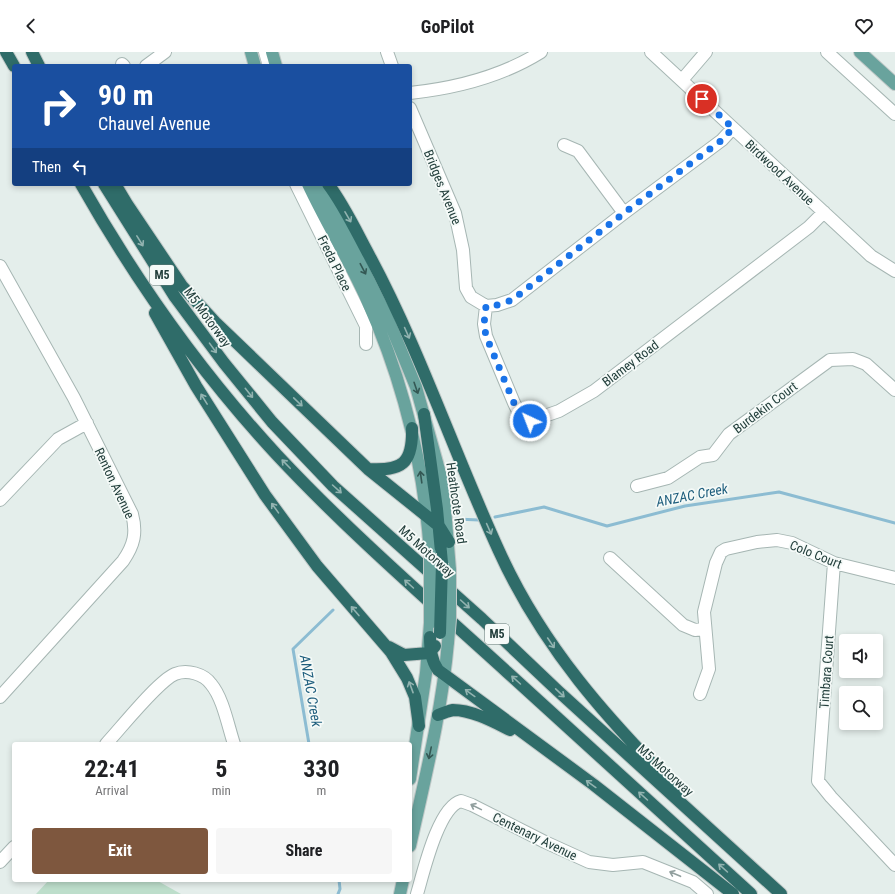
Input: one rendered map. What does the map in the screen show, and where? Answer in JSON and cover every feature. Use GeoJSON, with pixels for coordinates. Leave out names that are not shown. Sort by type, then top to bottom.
{"type":"FeatureCollection","features":[{"type":"Feature","properties":{"kind":"highway"},"geometry":{"type":"LineString","coordinates":[[6,52],[13,64]]}},
{"type":"Feature","properties":{"kind":"highway","name":"M5"},"geometry":{"type":"LineString","coordinates":[[82,186],[96,211],[172,325],[216,384],[281,459],[326,506],[388,565],[751,894]]}},
{"type":"Feature","properties":{"kind":"highway","name":"M5 Motorway"},"geometry":{"type":"LineString","coordinates":[[105,186],[176,298],[224,363],[272,422],[333,486],[482,619],[558,691],[782,894]]}},
{"type":"Feature","properties":{"kind":"highway"},"geometry":{"type":"LineString","coordinates":[[116,186],[182,286],[249,356],[368,469],[438,526],[449,542]]}},
{"type":"Feature","properties":{"kind":"highway"},"geometry":{"type":"LineString","coordinates":[[329,186],[354,227],[396,308],[500,553],[535,620],[557,653],[591,698],[637,749],[782,894]]}},
{"type":"Feature","properties":{"kind":"highway"},"geometry":{"type":"LineString","coordinates":[[96,211],[196,386],[265,496],[317,566],[391,652],[408,678],[415,697],[419,726]]}},
{"type":"Feature","properties":{"kind":"highway"},"geometry":{"type":"LineString","coordinates":[[424,414],[438,526],[446,567],[439,637],[430,653],[434,665],[445,675],[600,790],[733,894]]}},
{"type":"Feature","properties":{"kind":"highway"},"geometry":{"type":"LineString","coordinates":[[368,469],[386,470],[398,467],[411,452],[412,428]]}},
{"type":"Feature","properties":{"kind":"highway"},"geometry":{"type":"LineString","coordinates":[[380,640],[396,652],[404,655],[430,653]]}},
{"type":"Feature","properties":{"kind":"highway"},"geometry":{"type":"LineString","coordinates":[[438,715],[449,711],[462,711],[494,722],[534,742]]}},
{"type":"Feature","properties":{"kind":"main road"},"geometry":{"type":"LineString","coordinates":[[251,52],[254,64]]}},
{"type":"Feature","properties":{"kind":"main road"},"geometry":{"type":"LineString","coordinates":[[272,52],[275,64]]}},
{"type":"Feature","properties":{"kind":"main road"},"geometry":{"type":"LineString","coordinates":[[860,52],[895,84]]}},
{"type":"Feature","properties":{"kind":"main road"},"geometry":{"type":"LineString","coordinates":[[309,186],[368,300],[390,356],[412,428],[421,473],[430,553],[430,623],[439,637],[445,675],[412,837]]}},
{"type":"Feature","properties":{"kind":"main road","name":"Heathcote Road"},"geometry":{"type":"LineString","coordinates":[[322,186],[392,326],[404,354],[424,414],[443,484],[449,542],[446,567]]}},
{"type":"Feature","properties":{"kind":"main road"},"geometry":{"type":"LineString","coordinates":[[412,767],[430,653]]}},
{"type":"Feature","properties":{"kind":"main road"},"geometry":{"type":"LineString","coordinates":[[399,894],[401,882]]}},
{"type":"Feature","properties":{"kind":"street"},"geometry":{"type":"LineString","coordinates":[[149,64],[165,52]]}},
{"type":"Feature","properties":{"kind":"street"},"geometry":{"type":"LineString","coordinates":[[265,52],[268,64]]}},
{"type":"Feature","properties":{"kind":"street"},"geometry":{"type":"LineString","coordinates":[[387,52],[391,64]]}},
{"type":"Feature","properties":{"kind":"street"},"geometry":{"type":"LineString","coordinates":[[412,93],[442,90],[492,76],[541,52]]}},
{"type":"Feature","properties":{"kind":"street","name":"Birdwood Avenue"},"geometry":{"type":"LineString","coordinates":[[651,52],[871,256],[895,271]]}},
{"type":"Feature","properties":{"kind":"street"},"geometry":{"type":"LineString","coordinates":[[682,80],[706,52]]}},
{"type":"Feature","properties":{"kind":"street"},"geometry":{"type":"LineString","coordinates":[[827,52],[895,114]]}},
{"type":"Feature","properties":{"kind":"street","name":"Bridges Avenue"},"geometry":{"type":"LineString","coordinates":[[412,113],[455,213],[464,250],[466,288],[471,296],[486,306]]}},
{"type":"Feature","properties":{"kind":"street"},"geometry":{"type":"LineString","coordinates":[[486,306],[497,305],[512,300],[624,213],[722,140],[733,128]]}},
{"type":"Feature","properties":{"kind":"street"},"geometry":{"type":"LineString","coordinates":[[564,145],[578,151],[624,213]]}},
{"type":"Feature","properties":{"kind":"street","name":"Freda Place"},"geometry":{"type":"LineString","coordinates":[[297,186],[366,326],[366,344]]}},
{"type":"Feature","properties":{"kind":"street","name":"Blamey Road"},"geometry":{"type":"LineString","coordinates":[[486,306],[484,324],[486,336],[518,411],[530,421],[559,411],[594,391],[809,227],[824,212]]}},
{"type":"Feature","properties":{"kind":"street","name":"Renton Avenue"},"geometry":{"type":"LineString","coordinates":[[0,266],[3,283],[44,342],[87,423],[132,514],[135,527],[134,541],[131,550],[123,561],[0,698]]}},
{"type":"Feature","properties":{"kind":"street","name":"Burdekin Court"},"geometry":{"type":"LineString","coordinates":[[637,486],[668,478],[700,457],[713,455],[730,434],[830,360],[853,359],[866,364],[895,390]]}},
{"type":"Feature","properties":{"kind":"street"},"geometry":{"type":"LineString","coordinates":[[0,500],[58,439],[87,423]]}},
{"type":"Feature","properties":{"kind":"street","name":"Colo Court"},"geometry":{"type":"LineString","coordinates":[[700,694],[709,669],[704,629],[704,612],[716,563],[721,552],[726,549],[757,542],[777,540],[792,543],[834,563],[895,578]]}},
{"type":"Feature","properties":{"kind":"street"},"geometry":{"type":"LineString","coordinates":[[610,558],[683,625],[695,630],[704,629]]}},
{"type":"Feature","properties":{"kind":"street","name":"Timbara Court"},"geometry":{"type":"LineString","coordinates":[[834,563],[818,781],[831,797],[895,865]]}},
{"type":"Feature","properties":{"kind":"street"},"geometry":{"type":"LineString","coordinates":[[108,742],[162,682],[182,672],[196,674],[211,683],[219,699],[233,742]]}},
{"type":"Feature","properties":{"kind":"street","name":"Centenary Avenue"},"geometry":{"type":"LineString","coordinates":[[417,894],[436,833],[453,806],[461,801],[589,862],[613,865],[643,862],[693,882],[707,894]]}},
{"type":"Feature","properties":{"kind":"street"},"geometry":{"type":"LineString","coordinates":[[0,862],[12,849]]}},
{"type":"Feature","properties":{"kind":"green space"},"geometry":{"type":"Polygon","coordinates":[[[47,882],[160,882],[181,894],[36,894],[47,882]]]}},
{"type":"Feature","properties":{"kind":"waterway","name":"ANZAC Creek"},"geometry":{"type":"LineString","coordinates":[[495,517],[544,507],[607,526],[685,506],[779,492],[895,523]]}},
{"type":"Feature","properties":{"kind":"waterway","name":"ANZAC Creek"},"geometry":{"type":"LineString","coordinates":[[456,519],[479,520]]}},
{"type":"Feature","properties":{"kind":"waterway","name":"ANZAC Creek"},"geometry":{"type":"LineString","coordinates":[[309,742],[293,649],[333,610]]}},
{"type":"Feature","properties":{"kind":"waterway","name":"ANZAC Creek"},"geometry":{"type":"LineString","coordinates":[[338,894],[340,889],[339,882]]}},
{"type":"Feature","properties":{"kind":"route"},"geometry":{"type":"LineString","coordinates":[[530,421],[518,411],[486,336],[484,324],[486,306],[497,305],[512,300],[624,213],[722,140],[733,128],[702,99]]}}]}
